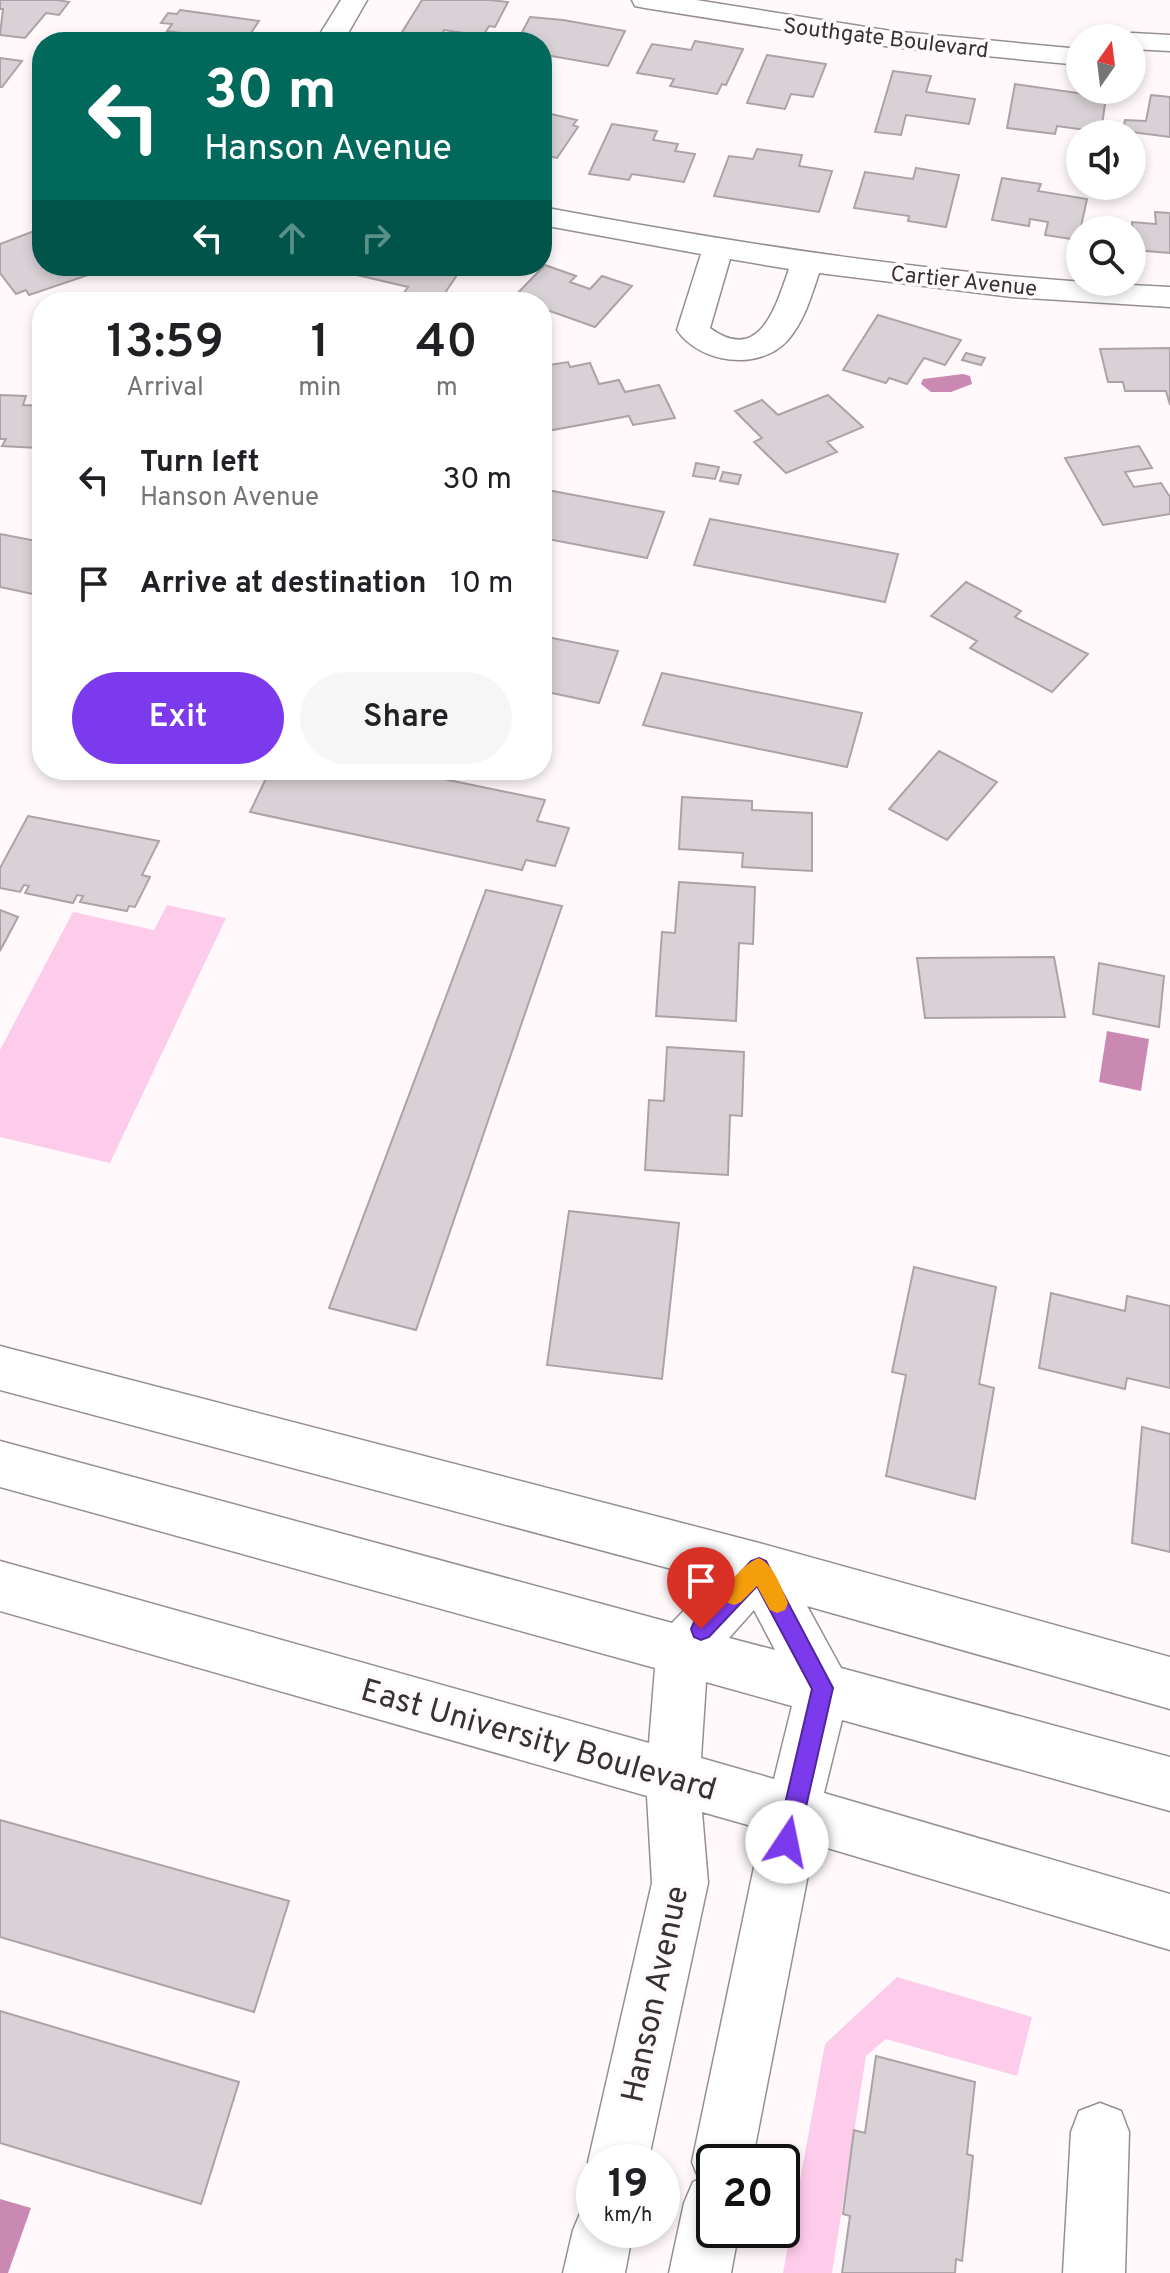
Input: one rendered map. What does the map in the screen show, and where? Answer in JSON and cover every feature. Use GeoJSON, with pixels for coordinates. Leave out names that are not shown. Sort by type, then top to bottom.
{"type":"FeatureCollection","features":[{"type":"Feature","properties":{"kind":"street"},"geometry":{"type":"LineString","coordinates":[[335,32],[354,0]]}},
{"type":"Feature","properties":{"kind":"street","name":"Southgate Boulevard"},"geometry":{"type":"LineString","coordinates":[[645,0],[891,39],[1066,56]]}},
{"type":"Feature","properties":{"kind":"street","name":"Southgate Boulevard"},"geometry":{"type":"LineString","coordinates":[[761,0],[900,20],[1066,35]]}},
{"type":"Feature","properties":{"kind":"street"},"geometry":{"type":"LineString","coordinates":[[1146,42],[1170,43]]}},
{"type":"Feature","properties":{"kind":"street"},"geometry":{"type":"LineString","coordinates":[[1146,61],[1170,62]]}},
{"type":"Feature","properties":{"kind":"street","name":"Cartier Avenue"},"geometry":{"type":"LineString","coordinates":[[552,218],[807,263],[1095,294],[1170,297]]}},
{"type":"Feature","properties":{"kind":"street"},"geometry":{"type":"LineString","coordinates":[[718,249],[693,330],[706,341],[723,348],[751,349],[771,342],[779,332],[807,263]]}},
{"type":"Feature","properties":{"kind":"street"},"geometry":{"type":"LineString","coordinates":[[0,1368],[759,1568],[1170,1683]]}},
{"type":"Feature","properties":{"kind":"street"},"geometry":{"type":"LineString","coordinates":[[0,1464],[1170,1784]]}},
{"type":"Feature","properties":{"kind":"street"},"geometry":{"type":"LineString","coordinates":[[682,1650],[759,1568]]}},
{"type":"Feature","properties":{"kind":"street"},"geometry":{"type":"LineString","coordinates":[[726,2144],[793,1811],[823,1688],[759,1568]]}},
{"type":"Feature","properties":{"kind":"street","name":"East University Boulevard"},"geometry":{"type":"LineString","coordinates":[[0,1586],[793,1811],[1170,1922]]}},
{"type":"Feature","properties":{"kind":"street","name":"Hanson Avenue"},"geometry":{"type":"LineString","coordinates":[[622,2144],[680,1883],[673,1777],[682,1650]]}},
{"type":"Feature","properties":{"kind":"street"},"geometry":{"type":"LineString","coordinates":[[1094,2273],[1100,2132]]}},
{"type":"Feature","properties":{"kind":"street"},"geometry":{"type":"LineString","coordinates":[[594,2273],[599,2248]]}},
{"type":"Feature","properties":{"kind":"street"},"geometry":{"type":"LineString","coordinates":[[700,2273],[705,2248]]}},
{"type":"Feature","properties":{"kind":"shaded area"},"geometry":{"type":"Polygon","coordinates":[[[963,374],[970,376],[972,384],[951,392],[931,392],[921,384],[923,379],[963,374]]]}},
{"type":"Feature","properties":{"kind":"shaded area"},"geometry":{"type":"Polygon","coordinates":[[[167,905],[226,918],[110,1163],[0,1137],[0,1050],[73,912],[154,930],[167,905]]]}},
{"type":"Feature","properties":{"kind":"shaded area"},"geometry":{"type":"Polygon","coordinates":[[[1107,1031],[1149,1039],[1141,1091],[1099,1082],[1107,1031]]]}},
{"type":"Feature","properties":{"kind":"shaded area"},"geometry":{"type":"Polygon","coordinates":[[[897,1977],[1032,2017],[1017,2076],[886,2039],[866,2056],[832,2273],[783,2273],[788,2248],[800,2248],[800,2180],[825,2044],[897,1977]]]}},
{"type":"Feature","properties":{"kind":"shaded area"},"geometry":{"type":"Polygon","coordinates":[[[0,2199],[31,2208],[8,2273],[0,2273],[0,2199]]]}},
{"type":"Feature","properties":{"kind":"building"},"geometry":{"type":"Polygon","coordinates":[[[0,0],[69,2],[59,15],[46,13],[25,38],[0,35],[3,9],[0,9],[0,0]]]}},
{"type":"Feature","properties":{"kind":"building"},"geometry":{"type":"Polygon","coordinates":[[[422,0],[508,2],[495,27],[489,26],[485,32],[402,32],[422,0]]]}},
{"type":"Feature","properties":{"kind":"building"},"geometry":{"type":"Polygon","coordinates":[[[180,10],[259,21],[252,32],[167,31],[172,24],[161,23],[168,13],[177,14],[180,10]]]}},
{"type":"Feature","properties":{"kind":"building"},"geometry":{"type":"Polygon","coordinates":[[[530,17],[625,31],[608,66],[552,56],[552,32],[522,32],[530,17]]]}},
{"type":"Feature","properties":{"kind":"building"},"geometry":{"type":"Polygon","coordinates":[[[695,41],[743,49],[726,85],[722,84],[717,94],[670,86],[674,79],[637,73],[652,44],[691,50],[695,41]]]}},
{"type":"Feature","properties":{"kind":"building"},"geometry":{"type":"Polygon","coordinates":[[[767,55],[826,64],[813,97],[791,94],[785,109],[747,103],[767,55]]]}},
{"type":"Feature","properties":{"kind":"building"},"geometry":{"type":"Polygon","coordinates":[[[0,58],[22,61],[2,87],[0,87],[0,58]]]}},
{"type":"Feature","properties":{"kind":"building"},"geometry":{"type":"Polygon","coordinates":[[[893,71],[931,76],[926,92],[975,99],[969,124],[906,115],[901,135],[875,132],[893,71]]]}},
{"type":"Feature","properties":{"kind":"building"},"geometry":{"type":"Polygon","coordinates":[[[1015,84],[1066,91],[1066,104],[1105,104],[1103,120],[1066,120],[1066,127],[1057,126],[1055,134],[1007,128],[1015,84]]]}},
{"type":"Feature","properties":{"kind":"building"},"geometry":{"type":"Polygon","coordinates":[[[1151,95],[1170,97],[1170,137],[1146,134],[1151,95]]]}},
{"type":"Feature","properties":{"kind":"building"},"geometry":{"type":"Polygon","coordinates":[[[552,114],[577,120],[573,125],[578,127],[557,158],[552,157],[552,114]]]}},
{"type":"Feature","properties":{"kind":"building"},"geometry":{"type":"Polygon","coordinates":[[[612,124],[657,131],[653,140],[678,144],[675,151],[695,154],[684,182],[632,174],[629,180],[589,174],[612,124]]]}},
{"type":"Feature","properties":{"kind":"building"},"geometry":{"type":"Polygon","coordinates":[[[757,149],[802,155],[799,166],[832,171],[819,212],[714,196],[729,156],[753,159],[757,149]]]}},
{"type":"Feature","properties":{"kind":"building"},"geometry":{"type":"Polygon","coordinates":[[[916,168],[959,175],[946,227],[908,221],[909,216],[854,208],[865,172],[913,179],[916,168]]]}},
{"type":"Feature","properties":{"kind":"building"},"geometry":{"type":"Polygon","coordinates":[[[1002,178],[1041,184],[1038,191],[1066,196],[1066,200],[1087,200],[1083,216],[1066,216],[1066,238],[1045,235],[1048,222],[1030,219],[1029,226],[992,220],[1002,178]]]}},
{"type":"Feature","properties":{"kind":"building"},"geometry":{"type":"Polygon","coordinates":[[[1155,212],[1170,213],[1170,253],[1146,251],[1146,223],[1156,224],[1155,212]]]}},
{"type":"Feature","properties":{"kind":"building"},"geometry":{"type":"Polygon","coordinates":[[[32,232],[32,276],[85,276],[29,295],[26,290],[16,294],[0,273],[0,244],[32,232]]]}},
{"type":"Feature","properties":{"kind":"building"},"geometry":{"type":"Polygon","coordinates":[[[552,267],[576,276],[570,282],[590,289],[602,276],[632,286],[595,327],[552,312],[552,292],[519,292],[534,276],[552,276],[552,267]]]}},
{"type":"Feature","properties":{"kind":"building"},"geometry":{"type":"Polygon","coordinates":[[[361,276],[456,276],[446,292],[404,292],[408,287],[361,276]]]}},
{"type":"Feature","properties":{"kind":"building"},"geometry":{"type":"Polygon","coordinates":[[[878,315],[961,340],[945,365],[924,358],[907,384],[889,378],[886,383],[843,370],[878,315]]]}},
{"type":"Feature","properties":{"kind":"building"},"geometry":{"type":"Polygon","coordinates":[[[1170,348],[1170,405],[1166,391],[1125,391],[1123,382],[1108,382],[1100,349],[1170,348]]]}},
{"type":"Feature","properties":{"kind":"building"},"geometry":{"type":"Polygon","coordinates":[[[966,353],[985,358],[981,365],[962,360],[966,353]]]}},
{"type":"Feature","properties":{"kind":"building"},"geometry":{"type":"Polygon","coordinates":[[[568,362],[570,367],[590,363],[599,384],[619,380],[625,392],[659,385],[675,418],[633,425],[629,416],[552,430],[552,364],[568,362]]]}},
{"type":"Feature","properties":{"kind":"building"},"geometry":{"type":"Polygon","coordinates":[[[0,395],[26,396],[23,405],[32,405],[32,448],[2,446],[6,439],[0,439],[0,395]]]}},
{"type":"Feature","properties":{"kind":"building"},"geometry":{"type":"Polygon","coordinates":[[[828,395],[863,427],[827,442],[837,452],[786,473],[754,442],[762,438],[735,411],[762,400],[778,415],[828,395]]]}},
{"type":"Feature","properties":{"kind":"building"},"geometry":{"type":"Polygon","coordinates":[[[1139,446],[1152,468],[1125,472],[1134,487],[1161,483],[1170,497],[1170,514],[1103,525],[1065,458],[1139,446]]]}},
{"type":"Feature","properties":{"kind":"building"},"geometry":{"type":"Polygon","coordinates":[[[696,463],[719,467],[715,479],[693,476],[696,463]]]}},
{"type":"Feature","properties":{"kind":"building"},"geometry":{"type":"Polygon","coordinates":[[[723,472],[741,475],[738,484],[720,481],[723,472]]]}},
{"type":"Feature","properties":{"kind":"building"},"geometry":{"type":"Polygon","coordinates":[[[552,491],[664,512],[647,558],[552,540],[552,491]]]}},
{"type":"Feature","properties":{"kind":"building"},"geometry":{"type":"Polygon","coordinates":[[[710,519],[898,554],[885,602],[694,565],[710,519]]]}},
{"type":"Feature","properties":{"kind":"building"},"geometry":{"type":"Polygon","coordinates":[[[0,534],[32,540],[32,594],[0,587],[0,534]]]}},
{"type":"Feature","properties":{"kind":"building"},"geometry":{"type":"Polygon","coordinates":[[[966,582],[1021,611],[1015,617],[1088,654],[1052,692],[970,648],[977,641],[931,616],[966,582]]]}},
{"type":"Feature","properties":{"kind":"building"},"geometry":{"type":"Polygon","coordinates":[[[552,638],[618,651],[599,703],[552,693],[552,638]]]}},
{"type":"Feature","properties":{"kind":"building"},"geometry":{"type":"Polygon","coordinates":[[[662,673],[862,713],[847,767],[643,725],[662,673]]]}},
{"type":"Feature","properties":{"kind":"building"},"geometry":{"type":"Polygon","coordinates":[[[939,751],[997,782],[947,840],[889,809],[939,751]]]}},
{"type":"Feature","properties":{"kind":"building"},"geometry":{"type":"Polygon","coordinates":[[[265,780],[448,780],[545,800],[537,821],[569,828],[555,866],[526,860],[522,870],[250,812],[265,780]]]}},
{"type":"Feature","properties":{"kind":"building"},"geometry":{"type":"Polygon","coordinates":[[[682,797],[752,801],[752,810],[812,813],[812,871],[742,867],[743,853],[679,849],[682,797]]]}},
{"type":"Feature","properties":{"kind":"building"},"geometry":{"type":"Polygon","coordinates":[[[28,816],[159,841],[142,875],[150,877],[135,907],[129,906],[127,911],[80,902],[83,896],[77,895],[73,903],[25,893],[29,886],[24,885],[20,892],[0,888],[0,868],[28,816]]]}},
{"type":"Feature","properties":{"kind":"building"},"geometry":{"type":"Polygon","coordinates":[[[679,882],[755,887],[753,944],[739,943],[736,1021],[656,1016],[662,932],[675,933],[679,882]]]}},
{"type":"Feature","properties":{"kind":"building"},"geometry":{"type":"Polygon","coordinates":[[[486,890],[562,906],[416,1330],[329,1308],[486,890]]]}},
{"type":"Feature","properties":{"kind":"building"},"geometry":{"type":"Polygon","coordinates":[[[0,910],[18,917],[0,951],[0,910]]]}},
{"type":"Feature","properties":{"kind":"building"},"geometry":{"type":"Polygon","coordinates":[[[1054,957],[1065,1017],[925,1018],[917,958],[1054,957]]]}},
{"type":"Feature","properties":{"kind":"building"},"geometry":{"type":"Polygon","coordinates":[[[1099,963],[1164,976],[1159,1027],[1093,1014],[1099,963]]]}},
{"type":"Feature","properties":{"kind":"building"},"geometry":{"type":"Polygon","coordinates":[[[667,1047],[744,1052],[742,1116],[730,1115],[728,1175],[645,1170],[649,1100],[664,1101],[667,1047]]]}},
{"type":"Feature","properties":{"kind":"building"},"geometry":{"type":"Polygon","coordinates":[[[569,1211],[679,1223],[662,1379],[547,1365],[569,1211]]]}},
{"type":"Feature","properties":{"kind":"building"},"geometry":{"type":"Polygon","coordinates":[[[914,1267],[996,1287],[979,1384],[994,1388],[975,1499],[886,1476],[906,1375],[892,1372],[914,1267]]]}},
{"type":"Feature","properties":{"kind":"building"},"geometry":{"type":"Polygon","coordinates":[[[1051,1293],[1125,1311],[1127,1296],[1170,1306],[1170,1388],[1127,1378],[1125,1389],[1039,1368],[1051,1293]]]}},
{"type":"Feature","properties":{"kind":"building"},"geometry":{"type":"Polygon","coordinates":[[[1142,1427],[1170,1434],[1170,1552],[1132,1543],[1142,1427]]]}},
{"type":"Feature","properties":{"kind":"building"},"geometry":{"type":"Polygon","coordinates":[[[0,1820],[289,1901],[254,2012],[0,1937],[0,1820]]]}},
{"type":"Feature","properties":{"kind":"building"},"geometry":{"type":"Polygon","coordinates":[[[0,2011],[239,2082],[201,2204],[0,2143],[0,2011]]]}},
{"type":"Feature","properties":{"kind":"building"},"geometry":{"type":"Polygon","coordinates":[[[876,2056],[975,2082],[967,2154],[973,2156],[962,2261],[956,2259],[955,2273],[842,2273],[850,2216],[843,2214],[854,2130],[865,2133],[876,2056]]]}},
{"type":"Feature","properties":{"kind":"slow traffic"},"geometry":{"type":"LineString","coordinates":[[734,1595],[759,1568],[777,1603]]}},
{"type":"Feature","properties":{"kind":"route"},"geometry":{"type":"LineString","coordinates":[[701,1629],[759,1568],[823,1688],[787,1842]]}}]}
